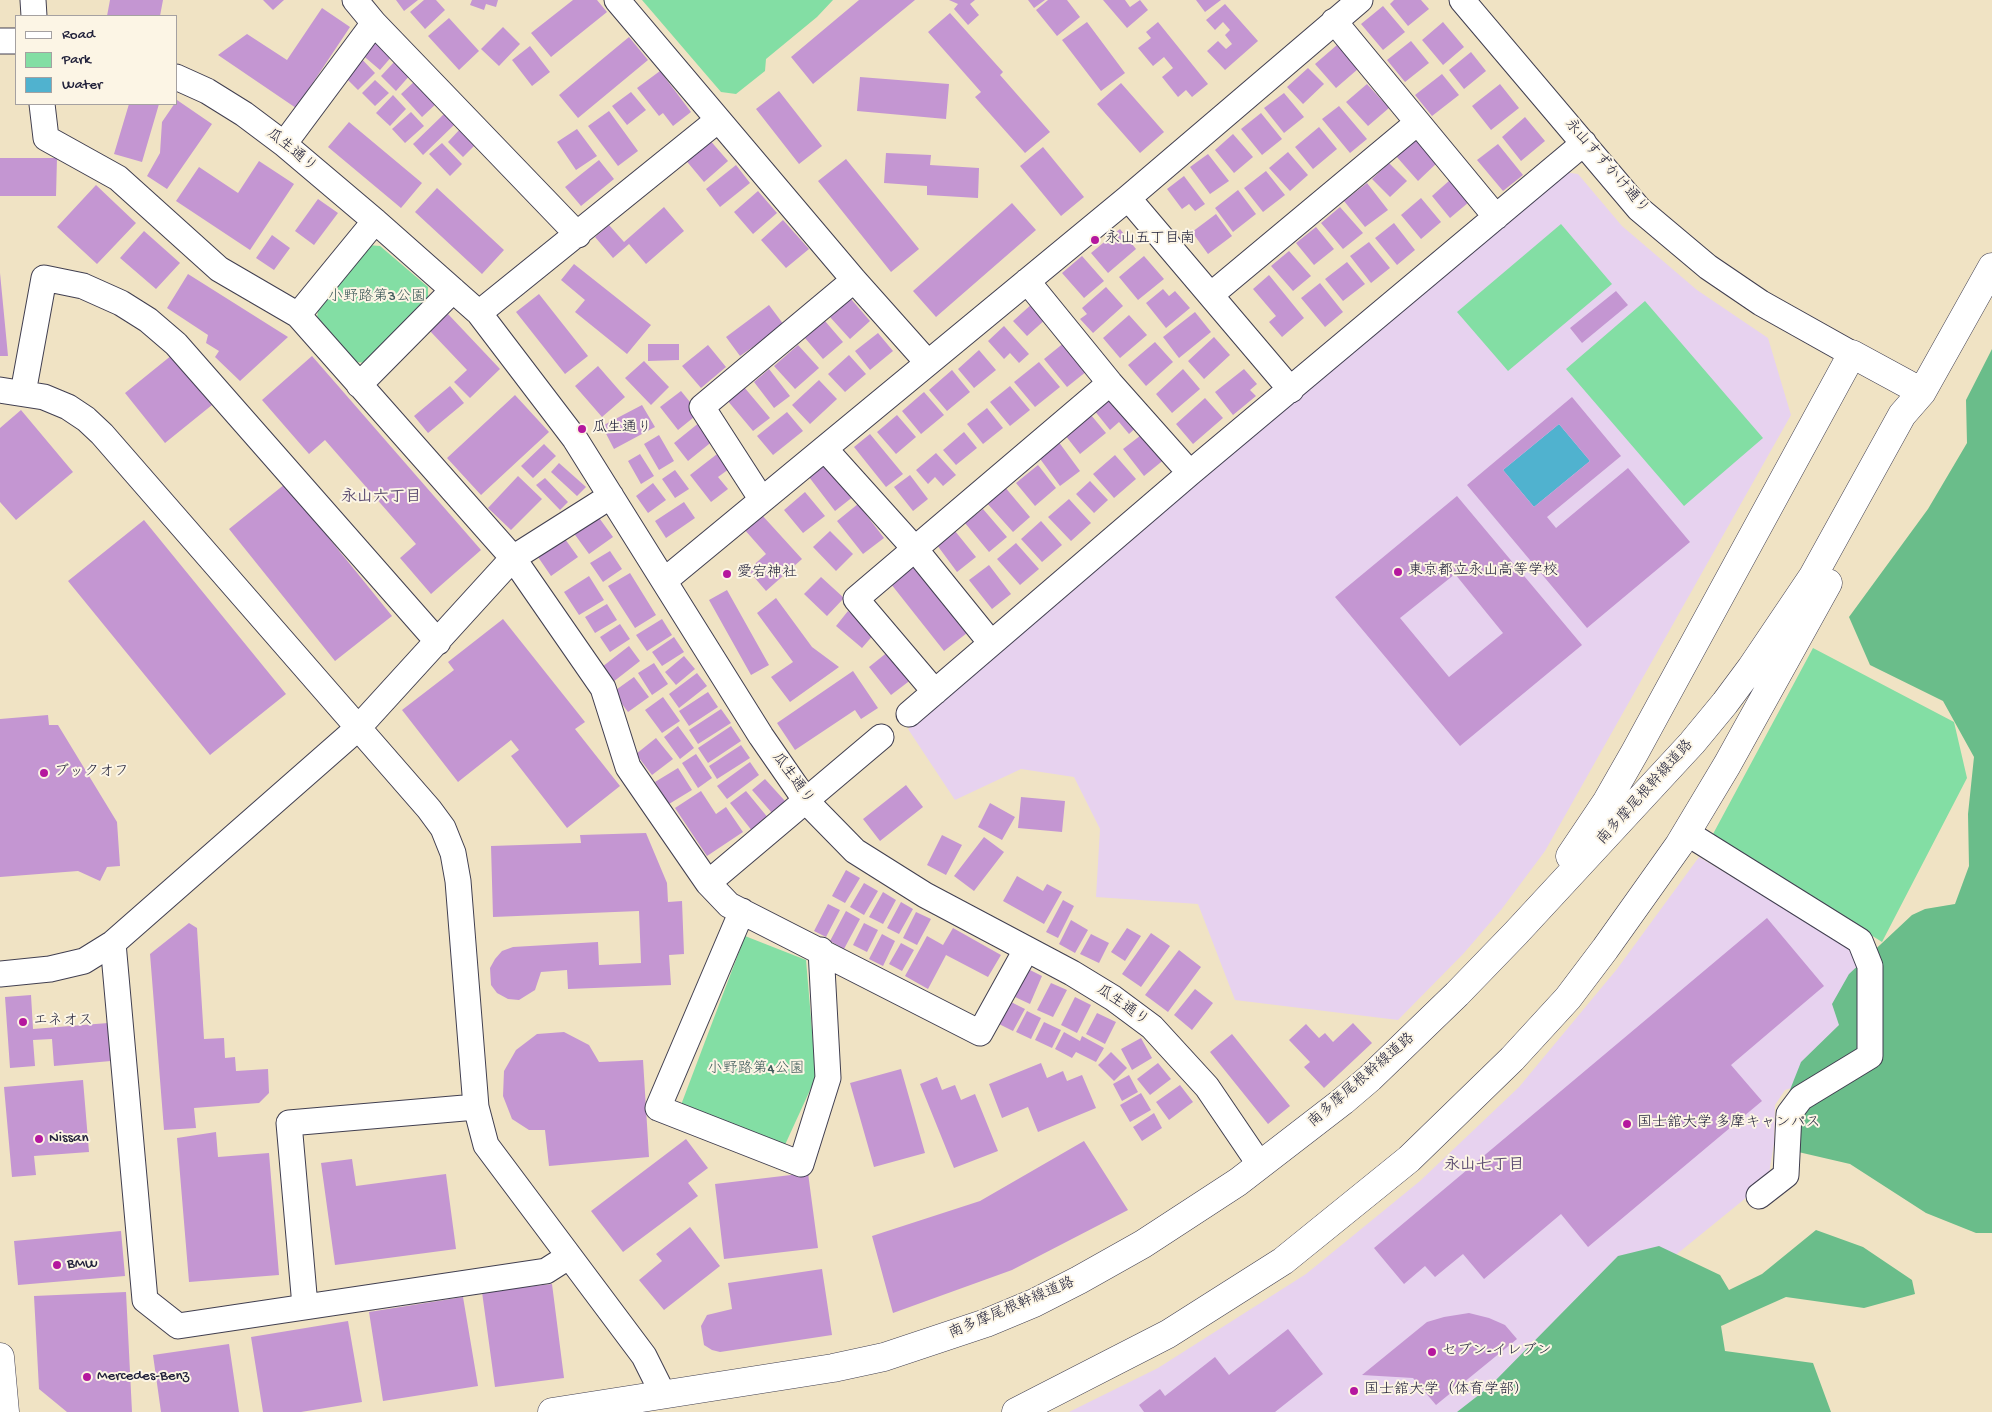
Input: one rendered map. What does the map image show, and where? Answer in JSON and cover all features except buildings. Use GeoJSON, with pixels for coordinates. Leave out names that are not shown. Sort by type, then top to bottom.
{"type":"FeatureCollection","features":[{"type":"Feature","properties":{"kind":"main road","name":"南多摩尾根幹線道路"},"geometry":{"type":"LineString","coordinates":[[552,1412],[833,1368],[884,1357],[986,1323],[1041,1299],[1142,1244],[1260,1165],[1370,1078],[1457,994],[1516,933],[1692,743],[1751,668],[1813,576],[1902,415],[1922,392],[1992,267]]}},
{"type":"Feature","properties":{"kind":"main road"},"geometry":{"type":"LineString","coordinates":[[1516,933],[1607,801],[1852,354],[1922,392]]}},
{"type":"Feature","properties":{"kind":"main road","name":"南多摩尾根幹線道路"},"geometry":{"type":"LineString","coordinates":[[1016,1412],[1168,1334],[1250,1283],[1295,1252],[1409,1160],[1512,1059],[1568,998],[1640,902],[1686,833],[1827,586],[1892,465],[1915,422],[1922,392]]}},
{"type":"Feature","properties":{"kind":"main road"},"geometry":{"type":"LineString","coordinates":[[0,1357],[5,1412]]}},
{"type":"Feature","properties":{"kind":"street"},"geometry":{"type":"LineString","coordinates":[[33,0],[34,15]]}},
{"type":"Feature","properties":{"kind":"street"},"geometry":{"type":"LineString","coordinates":[[355,0],[374,23],[578,235]]}},
{"type":"Feature","properties":{"kind":"street"},"geometry":{"type":"LineString","coordinates":[[618,0],[854,280],[928,363]]}},
{"type":"Feature","properties":{"kind":"street"},"geometry":{"type":"LineString","coordinates":[[664,581],[1128,198],[1360,0]]}},
{"type":"Feature","properties":{"kind":"street","name":"永山すずかけ通り"},"geometry":{"type":"LineString","coordinates":[[1462,0],[1640,209],[1708,267],[1777,312],[1852,354]]}},
{"type":"Feature","properties":{"kind":"street"},"geometry":{"type":"LineString","coordinates":[[1334,21],[1496,217]]}},
{"type":"Feature","properties":{"kind":"street"},"geometry":{"type":"LineString","coordinates":[[284,144],[374,23]]}},
{"type":"Feature","properties":{"kind":"street"},"geometry":{"type":"LineString","coordinates":[[0,41],[15,42]]}},
{"type":"Feature","properties":{"kind":"street","name":"瓜生通り"},"geometry":{"type":"LineString","coordinates":[[178,78],[207,91],[244,114],[284,144],[479,313],[545,396],[611,496],[761,736],[806,801],[855,851],[925,896],[1113,998],[1152,1027],[1207,1087],[1260,1165]]}},
{"type":"Feature","properties":{"kind":"street"},"geometry":{"type":"LineString","coordinates":[[42,105],[46,138],[118,178],[220,269],[298,315],[513,558],[603,688],[628,767],[708,883],[729,905],[821,950],[980,1033],[1026,950]]}},
{"type":"Feature","properties":{"kind":"street"},"geometry":{"type":"LineString","coordinates":[[479,313],[578,235],[718,120]]}},
{"type":"Feature","properties":{"kind":"street"},"geometry":{"type":"LineString","coordinates":[[1212,294],[1417,123]]}},
{"type":"Feature","properties":{"kind":"street"},"geometry":{"type":"LineString","coordinates":[[909,714],[1190,474],[1584,143]]}},
{"type":"Feature","properties":{"kind":"street"},"geometry":{"type":"LineString","coordinates":[[1128,198],[1212,294],[1292,390]]}},
{"type":"Feature","properties":{"kind":"street"},"geometry":{"type":"LineString","coordinates":[[298,315],[375,221]]}},
{"type":"Feature","properties":{"kind":"street"},"geometry":{"type":"LineString","coordinates":[[438,642],[176,344],[148,320],[121,303],[83,286],[44,278],[11,391],[44,397],[68,407],[86,419],[102,434],[429,809],[443,828],[454,853],[471,1024],[476,1106],[486,1145],[493,1157],[644,1356],[663,1394]]}},
{"type":"Feature","properties":{"kind":"street"},"geometry":{"type":"LineString","coordinates":[[762,500],[702,407],[854,280]]}},
{"type":"Feature","properties":{"kind":"street"},"geometry":{"type":"LineString","coordinates":[[1027,280],[1110,383],[1190,474]]}},
{"type":"Feature","properties":{"kind":"street"},"geometry":{"type":"LineString","coordinates":[[359,385],[453,290]]}},
{"type":"Feature","properties":{"kind":"street"},"geometry":{"type":"LineString","coordinates":[[935,692],[856,599],[1110,383]]}},
{"type":"Feature","properties":{"kind":"street"},"geometry":{"type":"LineString","coordinates":[[825,449],[914,549],[991,643]]}},
{"type":"Feature","properties":{"kind":"street"},"geometry":{"type":"LineString","coordinates":[[0,974],[50,969],[84,961],[113,943],[358,728],[513,558],[611,496]]}},
{"type":"Feature","properties":{"kind":"street"},"geometry":{"type":"LineString","coordinates":[[708,883],[881,737]]}},
{"type":"Feature","properties":{"kind":"street"},"geometry":{"type":"LineString","coordinates":[[1686,833],[1860,941],[1870,966],[1870,1056],[1801,1098],[1790,1114],[1786,1175],[1759,1196]]}},
{"type":"Feature","properties":{"kind":"street"},"geometry":{"type":"LineString","coordinates":[[742,911],[658,1108],[800,1164],[828,1078],[821,950]]}},
{"type":"Feature","properties":{"kind":"street"},"geometry":{"type":"LineString","coordinates":[[113,943],[145,1300],[178,1326],[546,1271],[568,1257]]}},
{"type":"Feature","properties":{"kind":"street"},"geometry":{"type":"LineString","coordinates":[[305,1306],[289,1123],[476,1106]]}},
{"type":"Feature","properties":{"kind":"shaded area","name":"東京都立永山高等学校"},"geometry":{"type":"Polygon","coordinates":[[[1564,172],[1578,174],[1622,226],[1697,290],[1768,338],[1791,415],[1545,851],[1501,910],[1464,953],[1398,1020],[1235,1000],[1198,904],[1096,897],[1100,829],[1074,777],[1021,769],[955,800],[908,729],[1564,172]]]}},
{"type":"Feature","properties":{"kind":"shaded area","name":"国士舘大学 多摩キャンパス"},"geometry":{"type":"Polygon","coordinates":[[[1699,857],[1847,946],[1858,965],[1847,1045],[1807,1083],[1785,1090],[1775,1105],[1774,1143],[1768,1180],[1672,1258],[1544,1412],[1069,1412],[1158,1368],[1306,1274],[1420,1181],[1519,1087],[1617,969],[1699,857]]]}},
{"type":"Feature","properties":{"kind":"green space"},"geometry":{"type":"Polygon","coordinates":[[[642,0],[833,0],[817,17],[766,59],[765,71],[736,94],[721,92],[642,0]]]}},
{"type":"Feature","properties":{"kind":"green space"},"geometry":{"type":"Polygon","coordinates":[[[1561,224],[1612,284],[1508,371],[1457,312],[1561,224]]]}},
{"type":"Feature","properties":{"kind":"green space","name":"小野路第3公園"},"geometry":{"type":"Polygon","coordinates":[[[368,245],[380,246],[428,287],[428,303],[369,363],[353,362],[317,321],[318,306],[368,245]]]}},
{"type":"Feature","properties":{"kind":"green space"},"geometry":{"type":"Polygon","coordinates":[[[1645,301],[1763,438],[1684,506],[1566,369],[1645,301]]]}},
{"type":"Feature","properties":{"kind":"green space"},"geometry":{"type":"Polygon","coordinates":[[[1992,349],[1992,1233],[1976,1233],[1926,1213],[1850,1164],[1794,1151],[1784,1105],[1801,1062],[1839,1025],[1832,1004],[1849,974],[1912,915],[1925,909],[1955,904],[1969,866],[1968,814],[1974,757],[1943,701],[1870,665],[1849,617],[1928,509],[1967,443],[1966,400],[1992,349]]]}},
{"type":"Feature","properties":{"kind":"green space"},"geometry":{"type":"Polygon","coordinates":[[[1813,648],[1954,722],[1967,778],[1882,942],[1713,834],[1813,648]]]}},
{"type":"Feature","properties":{"kind":"green space","name":"小野路第4公園"},"geometry":{"type":"Polygon","coordinates":[[[745,936],[806,960],[816,1077],[784,1147],[681,1105],[745,936]]]}},
{"type":"Feature","properties":{"kind":"green space"},"geometry":{"type":"Polygon","coordinates":[[[1816,1230],[1863,1247],[1912,1280],[1915,1294],[1864,1308],[1786,1297],[1721,1326],[1725,1351],[1813,1363],[1831,1412],[1457,1412],[1489,1387],[1618,1256],[1659,1246],[1720,1275],[1729,1290],[1762,1274],[1816,1230]]]}},
{"type":"Feature","properties":{"kind":"water"},"geometry":{"type":"Polygon","coordinates":[[[1559,424],[1590,461],[1534,507],[1503,470],[1559,424]]]}},
{"type":"Feature","properties":{"kind":"place","name":"永山五丁目南"},"geometry":{"type":"Point","coordinates":[1095,240]}},
{"type":"Feature","properties":{"kind":"place","name":"瓜生通り"},"geometry":{"type":"Point","coordinates":[582,429]}},
{"type":"Feature","properties":{"kind":"place","name":"東京都立永山高等学校"},"geometry":{"type":"Point","coordinates":[1398,572]}},
{"type":"Feature","properties":{"kind":"place","name":"愛宕神社"},"geometry":{"type":"Point","coordinates":[727,574]}},
{"type":"Feature","properties":{"kind":"place","name":"ブックオフ"},"geometry":{"type":"Point","coordinates":[44,773]}},
{"type":"Feature","properties":{"kind":"place","name":"エネオス"},"geometry":{"type":"Point","coordinates":[23,1022]}},
{"type":"Feature","properties":{"kind":"place","name":"国士舘大学 多摩キャンパス"},"geometry":{"type":"Point","coordinates":[1627,1124]}},
{"type":"Feature","properties":{"kind":"place","name":"Nissan"},"geometry":{"type":"Point","coordinates":[39,1139]}},
{"type":"Feature","properties":{"kind":"place","name":"BMW"},"geometry":{"type":"Point","coordinates":[57,1265]}},
{"type":"Feature","properties":{"kind":"place","name":"セブン-イレブン"},"geometry":{"type":"Point","coordinates":[1432,1352]}},
{"type":"Feature","properties":{"kind":"place","name":"Mercedes-Benz"},"geometry":{"type":"Point","coordinates":[87,1377]}},
{"type":"Feature","properties":{"kind":"place","name":"国士舘大学（体育学部）"},"geometry":{"type":"Point","coordinates":[1354,1391]}},
{"type":"Feature","properties":{"kind":"district","name":"永山六丁目"},"geometry":{"type":"Point","coordinates":[381,499]}},
{"type":"Feature","properties":{"kind":"district","name":"永山七丁目"},"geometry":{"type":"Point","coordinates":[1484,1167]}}]}
